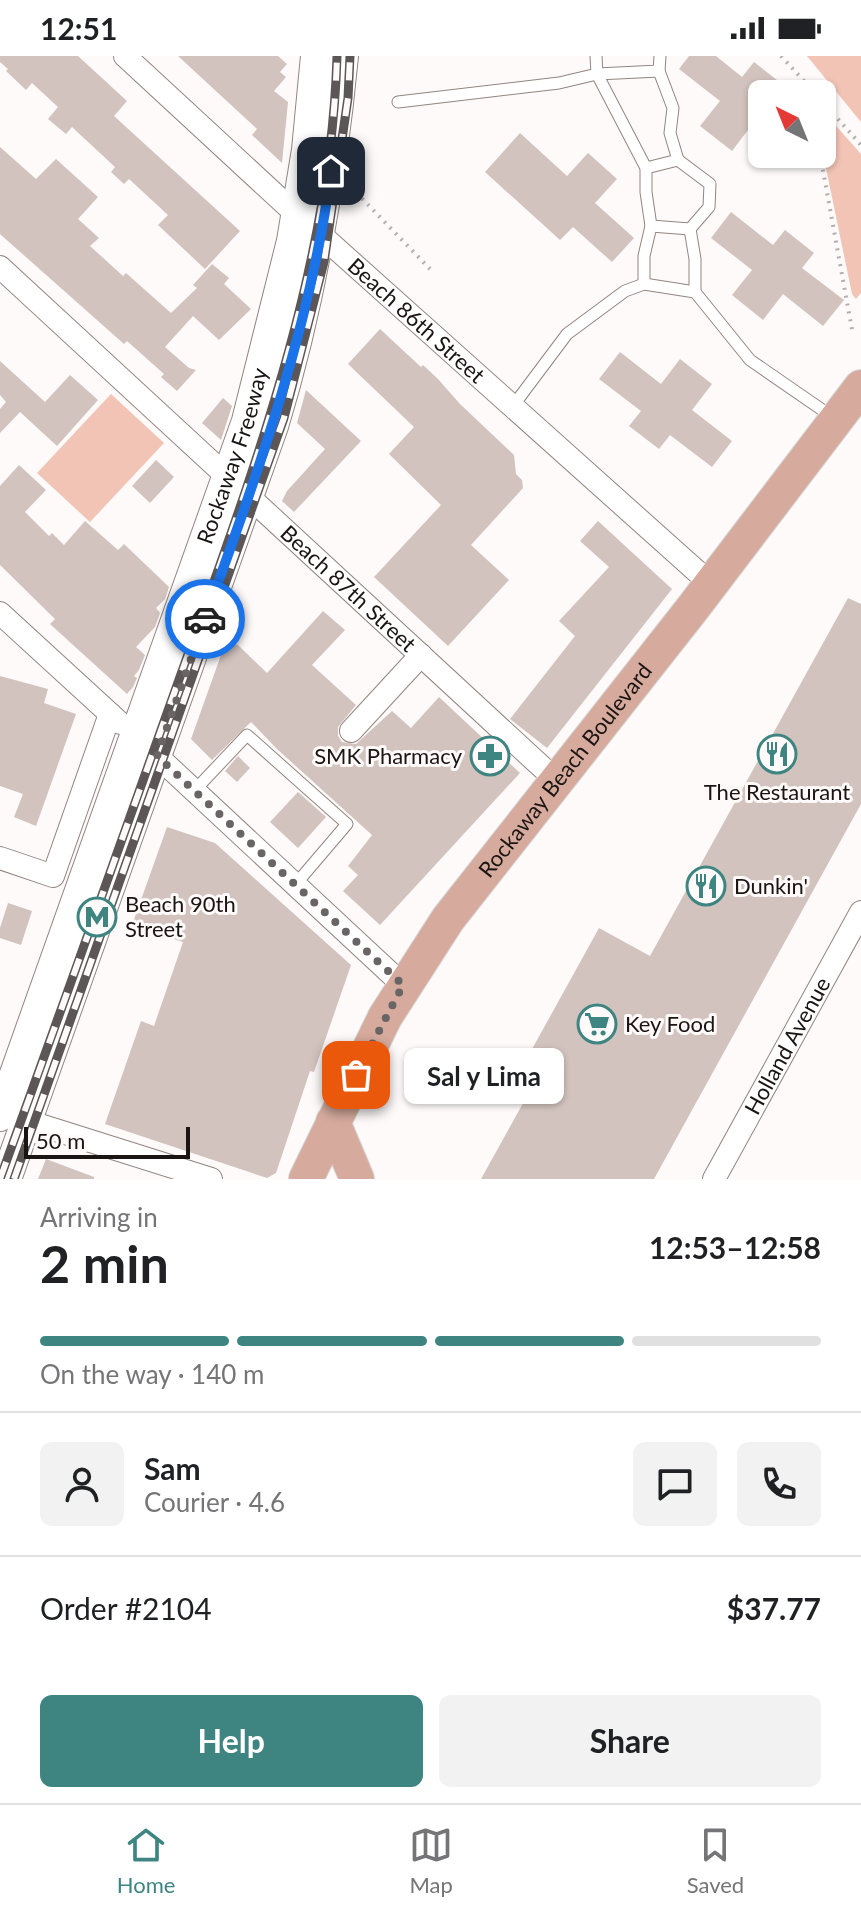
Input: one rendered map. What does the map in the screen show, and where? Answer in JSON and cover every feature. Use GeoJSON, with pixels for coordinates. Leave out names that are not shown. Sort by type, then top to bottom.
{"type":"FeatureCollection","features":[{"type":"Feature","properties":{"kind":"main road","name":"Rockaway Beach Boulevard"},"geometry":{"type":"LineString","coordinates":[[306,1179],[374,1036],[403,985],[463,898],[711,584],[861,387]]}},
{"type":"Feature","properties":{"kind":"main road"},"geometry":{"type":"LineString","coordinates":[[333,1122],[357,1179]]}},
{"type":"Feature","properties":{"kind":"street","name":"Beach 86th Street"},"geometry":{"type":"LineString","coordinates":[[125,56],[296,214]]}},
{"type":"Feature","properties":{"kind":"street","name":"Rockaway Freeway"},"geometry":{"type":"LineString","coordinates":[[239,487],[296,214],[307,150],[316,56]]}},
{"type":"Feature","properties":{"kind":"street","name":"Rockaway Freeway"},"geometry":{"type":"LineString","coordinates":[[6,1179],[7,1116],[239,487],[285,389],[321,235],[334,149],[343,56]]}},
{"type":"Feature","properties":{"kind":"street","name":"Beach 86th Street"},"geometry":{"type":"LineString","coordinates":[[321,235],[711,584]]}},
{"type":"Feature","properties":{"kind":"street","name":"Beach 87th Street"},"geometry":{"type":"LineString","coordinates":[[0,267],[557,781]]}},
{"type":"Feature","properties":{"kind":"street"},"geometry":{"type":"LineString","coordinates":[[0,613],[403,985]]}},
{"type":"Feature","properties":{"kind":"street"},"geometry":{"type":"LineString","coordinates":[[351,731],[421,655]]}},
{"type":"Feature","properties":{"kind":"street"},"geometry":{"type":"LineString","coordinates":[[0,858],[53,876],[110,714]]}},
{"type":"Feature","properties":{"kind":"street","name":"Holland Avenue"},"geometry":{"type":"LineString","coordinates":[[714,1179],[861,912]]}},
{"type":"Feature","properties":{"kind":"street"},"geometry":{"type":"LineString","coordinates":[[7,1116],[211,1179]]}},
{"type":"Feature","properties":{"kind":"lane"},"geometry":{"type":"LineString","coordinates":[[596,56],[597,74],[646,168],[651,226],[644,256],[644,284]]}},
{"type":"Feature","properties":{"kind":"lane"},"geometry":{"type":"LineString","coordinates":[[660,56],[659,71],[673,108],[670,133],[678,160],[710,184],[709,207],[690,229]]}},
{"type":"Feature","properties":{"kind":"lane"},"geometry":{"type":"LineString","coordinates":[[398,102],[559,83],[597,74],[659,71]]}},
{"type":"Feature","properties":{"kind":"lane"},"geometry":{"type":"LineString","coordinates":[[646,168],[678,160]]}},
{"type":"Feature","properties":{"kind":"lane","name":"Beach 86th Street"},"geometry":{"type":"LineString","coordinates":[[296,214],[321,235]]}},
{"type":"Feature","properties":{"kind":"lane"},"geometry":{"type":"LineString","coordinates":[[651,226],[690,229]]}},
{"type":"Feature","properties":{"kind":"lane"},"geometry":{"type":"LineString","coordinates":[[690,229],[695,259],[695,292],[750,360],[836,419]]}},
{"type":"Feature","properties":{"kind":"lane"},"geometry":{"type":"LineString","coordinates":[[513,406],[567,334],[625,291],[644,284],[695,292]]}},
{"type":"Feature","properties":{"kind":"lane"},"geometry":{"type":"LineString","coordinates":[[194,791],[247,735],[347,824],[295,885]]}},
{"type":"Feature","properties":{"kind":"path"},"geometry":{"type":"LineString","coordinates":[[781,56],[803,80]]}},
{"type":"Feature","properties":{"kind":"path"},"geometry":{"type":"LineString","coordinates":[[836,117],[861,145]]}},
{"type":"Feature","properties":{"kind":"path"},"geometry":{"type":"LineString","coordinates":[[823,168],[853,335]]}},
{"type":"Feature","properties":{"kind":"path"},"geometry":{"type":"LineString","coordinates":[[349,185],[430,269]]}},
{"type":"Feature","properties":{"kind":"shaded area"},"geometry":{"type":"Polygon","coordinates":[[[807,56],[861,56],[861,122],[836,91],[836,80],[827,80],[807,56]]]}},
{"type":"Feature","properties":{"kind":"shaded area"},"geometry":{"type":"Polygon","coordinates":[[[836,126],[861,154],[861,293],[856,299],[852,294],[826,168],[836,168],[836,126]]]}},
{"type":"Feature","properties":{"kind":"shaded area"},"geometry":{"type":"Polygon","coordinates":[[[111,394],[164,443],[90,522],[37,473],[111,394]]]}},
{"type":"Feature","properties":{"kind":"building"},"geometry":{"type":"Polygon","coordinates":[[[0,56],[78,56],[127,101],[114,116],[240,231],[205,269],[158,225],[168,215],[129,179],[124,184],[111,172],[115,167],[72,127],[66,134],[48,119],[58,107],[32,83],[26,90],[6,71],[8,69],[0,62],[0,56]]]}},
{"type":"Feature","properties":{"kind":"building"},"geometry":{"type":"Polygon","coordinates":[[[178,56],[278,56],[287,64],[280,72],[286,77],[274,91],[288,102],[282,163],[252,135],[257,129],[178,56]]]}},
{"type":"Feature","properties":{"kind":"building"},"geometry":{"type":"Polygon","coordinates":[[[689,56],[716,56],[742,77],[754,62],[777,80],[748,80],[748,130],[732,151],[700,126],[720,101],[679,69],[689,56]]]}},
{"type":"Feature","properties":{"kind":"building"},"geometry":{"type":"Polygon","coordinates":[[[520,133],[567,176],[588,153],[617,179],[595,203],[634,238],[612,262],[573,227],[560,240],[485,172],[520,133]]]}},
{"type":"Feature","properties":{"kind":"building"},"geometry":{"type":"Polygon","coordinates":[[[0,147],[36,179],[56,159],[98,197],[78,219],[99,238],[90,246],[171,313],[197,288],[193,285],[212,264],[229,278],[224,284],[251,309],[219,340],[193,316],[165,347],[189,368],[196,370],[177,391],[161,377],[164,374],[127,341],[124,344],[0,234],[0,147]]]}},
{"type":"Feature","properties":{"kind":"building"},"geometry":{"type":"Polygon","coordinates":[[[731,212],[773,245],[785,230],[814,253],[802,268],[844,300],[823,326],[783,294],[763,320],[732,295],[752,270],[711,238],[731,212]]]}},
{"type":"Feature","properties":{"kind":"building"},"geometry":{"type":"Polygon","coordinates":[[[380,329],[438,379],[514,455],[516,474],[522,480],[523,488],[471,545],[509,580],[448,646],[374,577],[441,505],[389,454],[414,427],[348,364],[380,329]]]}},
{"type":"Feature","properties":{"kind":"building"},"geometry":{"type":"Polygon","coordinates":[[[620,352],[661,384],[680,359],[712,384],[692,410],[732,441],[712,467],[670,435],[659,449],[629,426],[641,411],[599,379],[620,352]]]}},
{"type":"Feature","properties":{"kind":"building"},"geometry":{"type":"Polygon","coordinates":[[[0,361],[45,402],[70,375],[98,400],[57,446],[20,412],[0,433],[0,409],[6,402],[0,395],[0,361]]]}},
{"type":"Feature","properties":{"kind":"building"},"geometry":{"type":"Polygon","coordinates":[[[306,390],[361,441],[294,512],[282,501],[287,491],[325,449],[297,423],[306,390]]]}},
{"type":"Feature","properties":{"kind":"building"},"geometry":{"type":"Polygon","coordinates":[[[223,398],[232,406],[221,440],[202,423],[223,398]]]}},
{"type":"Feature","properties":{"kind":"building"},"geometry":{"type":"Polygon","coordinates":[[[156,460],[174,477],[150,503],[132,486],[156,460]]]}},
{"type":"Feature","properties":{"kind":"building"},"geometry":{"type":"Polygon","coordinates":[[[19,465],[46,490],[25,512],[49,536],[52,533],[64,545],[85,521],[118,550],[124,544],[169,587],[165,599],[156,608],[160,613],[155,627],[136,647],[145,655],[134,676],[137,678],[133,687],[127,694],[50,624],[55,619],[0,565],[0,486],[19,465]]]}},
{"type":"Feature","properties":{"kind":"building"},"geometry":{"type":"Polygon","coordinates":[[[598,521],[672,589],[547,748],[510,719],[575,636],[559,621],[609,567],[580,541],[598,521]]]}},
{"type":"Feature","properties":{"kind":"building"},"geometry":{"type":"Polygon","coordinates":[[[848,598],[861,604],[861,804],[654,1179],[481,1179],[542,1069],[526,1060],[599,928],[650,956],[848,598]]]}},
{"type":"Feature","properties":{"kind":"building"},"geometry":{"type":"Polygon","coordinates":[[[323,611],[345,630],[312,665],[356,705],[338,727],[342,742],[356,744],[392,711],[411,728],[439,697],[520,773],[380,925],[343,891],[358,875],[348,866],[372,835],[251,722],[212,760],[191,739],[226,641],[238,645],[267,673],[323,611]]]}},
{"type":"Feature","properties":{"kind":"building"},"geometry":{"type":"Polygon","coordinates":[[[0,676],[48,689],[44,703],[76,714],[36,826],[14,817],[23,794],[0,786],[0,676]]]}},
{"type":"Feature","properties":{"kind":"building"},"geometry":{"type":"Polygon","coordinates":[[[238,756],[250,768],[237,782],[225,771],[238,756]]]}},
{"type":"Feature","properties":{"kind":"building"},"geometry":{"type":"Polygon","coordinates":[[[298,792],[326,817],[298,848],[270,822],[298,792]]]}},
{"type":"Feature","properties":{"kind":"building"},"geometry":{"type":"Polygon","coordinates":[[[167,827],[215,843],[351,965],[314,1072],[310,1071],[276,1173],[267,1178],[105,1124],[141,1021],[154,1026],[183,942],[132,925],[167,827]]]}},
{"type":"Feature","properties":{"kind":"building"},"geometry":{"type":"Polygon","coordinates":[[[8,903],[32,911],[21,945],[0,938],[8,903]]]}},
{"type":"Feature","properties":{"kind":"building"},"geometry":{"type":"Polygon","coordinates":[[[46,1159],[94,1177],[94,1179],[38,1179],[46,1159]]]}},
{"type":"Feature","properties":{"kind":"railway"},"geometry":{"type":"LineString","coordinates":[[0,1179],[260,447],[304,293],[320,214],[331,136],[337,56]]}},
{"type":"Feature","properties":{"kind":"railway"},"geometry":{"type":"LineString","coordinates":[[14,1179],[284,418],[324,262],[348,98],[350,56]]}},
{"type":"Feature","properties":{"kind":"way so far"},"geometry":{"type":"LineString","coordinates":[[205,619],[157,756],[403,985],[356,1075]]}},
{"type":"Feature","properties":{"kind":"place","name":"The Restaurant"},"geometry":{"type":"Point","coordinates":[777,754]}},
{"type":"Feature","properties":{"kind":"place","name":"SMK Pharmacy"},"geometry":{"type":"Point","coordinates":[490,756]}},
{"type":"Feature","properties":{"kind":"place","name":"Dunkin'"},"geometry":{"type":"Point","coordinates":[706,886]}},
{"type":"Feature","properties":{"kind":"place","name":"Beach 90th Street"},"geometry":{"type":"Point","coordinates":[97,917]}},
{"type":"Feature","properties":{"kind":"place","name":"Key Food"},"geometry":{"type":"Point","coordinates":[597,1024]}},
{"type":"Feature","properties":{"kind":"place","name":"Sal y Lima"},"geometry":{"type":"Point","coordinates":[356,1075]}},
{"type":"Feature","properties":{"kind":"route"},"geometry":{"type":"LineString","coordinates":[[205,619],[285,389],[314,269],[331,171]]}}]}
